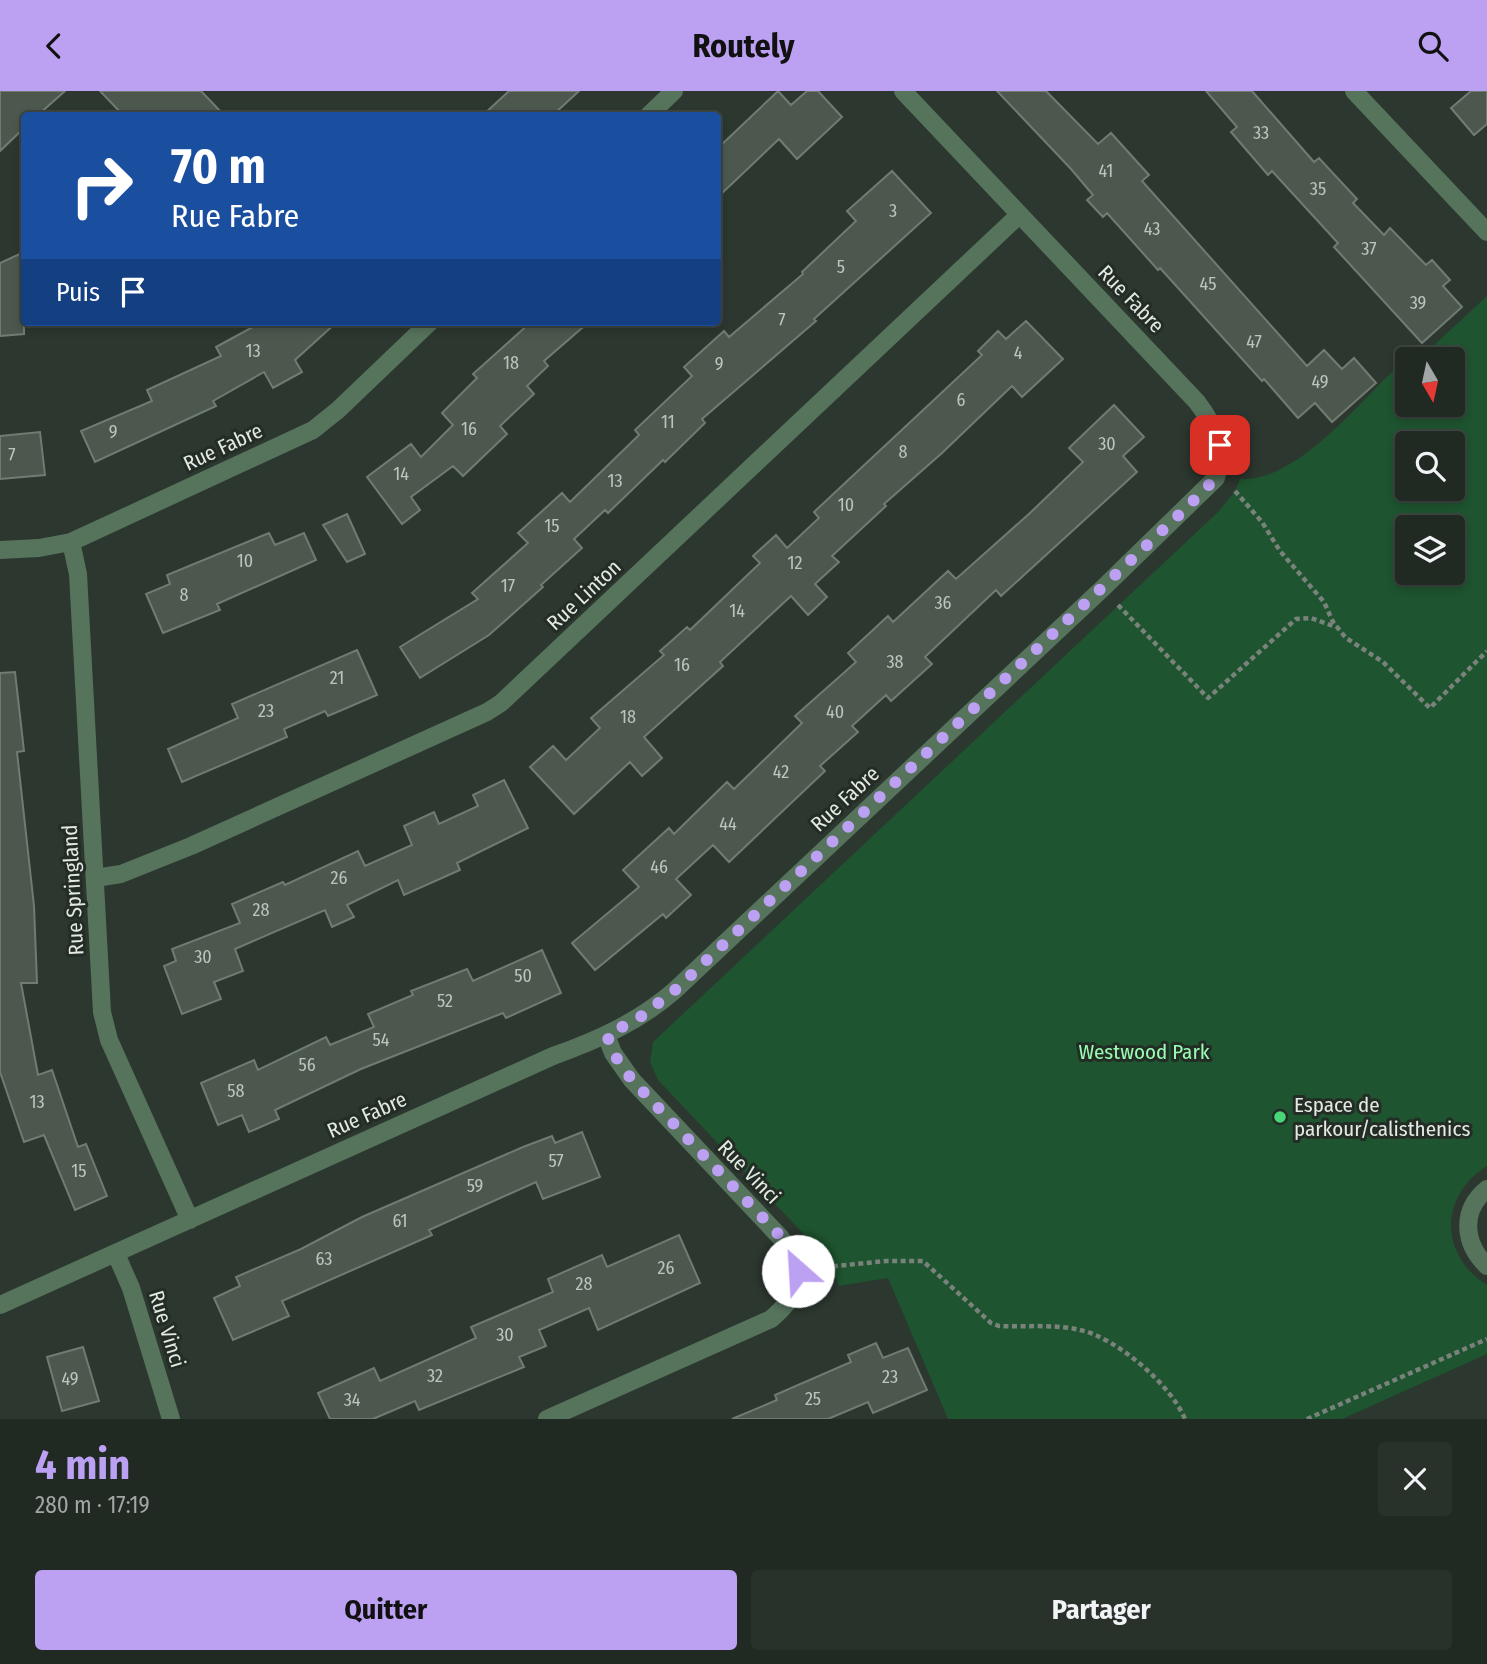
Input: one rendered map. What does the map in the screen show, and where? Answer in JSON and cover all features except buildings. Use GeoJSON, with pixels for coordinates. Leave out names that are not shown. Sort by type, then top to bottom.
{"type":"FeatureCollection","features":[{"type":"Feature","properties":{"kind":"street"},"geometry":{"type":"LineString","coordinates":[[652,112],[674,91]]}},
{"type":"Feature","properties":{"kind":"street","name":"Rue Fabre"},"geometry":{"type":"LineString","coordinates":[[0,1305],[553,1056],[607,1035],[639,1018],[674,991],[1103,589],[1216,478],[1220,445],[1212,422],[1204,411],[903,91]]}},
{"type":"Feature","properties":{"kind":"street"},"geometry":{"type":"LineString","coordinates":[[1354,91],[1487,232]]}},
{"type":"Feature","properties":{"kind":"street","name":"Rue Linton"},"geometry":{"type":"LineString","coordinates":[[95,878],[121,874],[191,846],[487,712],[501,703],[1019,215]]}},
{"type":"Feature","properties":{"kind":"street","name":"Rue Fabre"},"geometry":{"type":"LineString","coordinates":[[0,550],[39,548],[71,542],[313,430],[338,410],[426,326]]}},
{"type":"Feature","properties":{"kind":"street","name":"Rue Springland"},"geometry":{"type":"LineString","coordinates":[[71,542],[78,574],[105,1026],[190,1220]]}},
{"type":"Feature","properties":{"kind":"street","name":"Rue Vinci"},"geometry":{"type":"LineString","coordinates":[[607,1035],[613,1053],[632,1080],[782,1238],[798,1271]]}},
{"type":"Feature","properties":{"kind":"street"},"geometry":{"type":"LineString","coordinates":[[1487,1189],[1471,1209],[1467,1225],[1469,1241],[1476,1256],[1487,1266]]}},
{"type":"Feature","properties":{"kind":"street","name":"Rue Vinci"},"geometry":{"type":"LineString","coordinates":[[116,1254],[131,1288],[171,1419]]}},
{"type":"Feature","properties":{"kind":"street"},"geometry":{"type":"LineString","coordinates":[[547,1419],[771,1318],[795,1292],[798,1271]]}},
{"type":"Feature","properties":{"kind":"path"},"geometry":{"type":"LineString","coordinates":[[1235,491],[1262,522],[1280,551],[1324,602],[1337,627],[1356,646],[1383,662],[1430,708],[1487,651]]}},
{"type":"Feature","properties":{"kind":"path"},"geometry":{"type":"LineString","coordinates":[[1118,605],[1208,698],[1296,619],[1311,618],[1337,627]]}},
{"type":"Feature","properties":{"kind":"path"},"geometry":{"type":"LineString","coordinates":[[798,1271],[886,1261],[923,1261],[991,1323],[999,1326],[1080,1330],[1135,1359],[1164,1387],[1185,1419]]}},
{"type":"Feature","properties":{"kind":"path"},"geometry":{"type":"LineString","coordinates":[[1307,1419],[1487,1339]]}},
{"type":"Feature","properties":{"kind":"green space","name":"Westwood Park"},"geometry":{"type":"Polygon","coordinates":[[[1487,296],[1487,1166],[1471,1178],[1460,1193],[1453,1209],[1451,1225],[1453,1242],[1460,1258],[1471,1273],[1487,1285],[1487,1354],[1342,1419],[948,1419],[888,1278],[839,1286],[830,1262],[658,1080],[650,1062],[653,1042],[1218,512],[1235,491],[1240,479],[1261,477],[1282,468],[1304,455],[1395,369],[1395,417],[1465,417],[1465,347],[1432,347],[1487,296]]]}},
{"type":"Feature","properties":{"kind":"place","name":"Espace de parkour/calisthenics"},"geometry":{"type":"Point","coordinates":[1280,1117]}},
{"type":"Feature","properties":{"kind":"route"},"geometry":{"type":"LineString","coordinates":[[798,1271],[782,1238],[632,1080],[613,1053],[607,1035],[639,1018],[674,991],[1084,607],[1216,478],[1220,445]]}}]}
